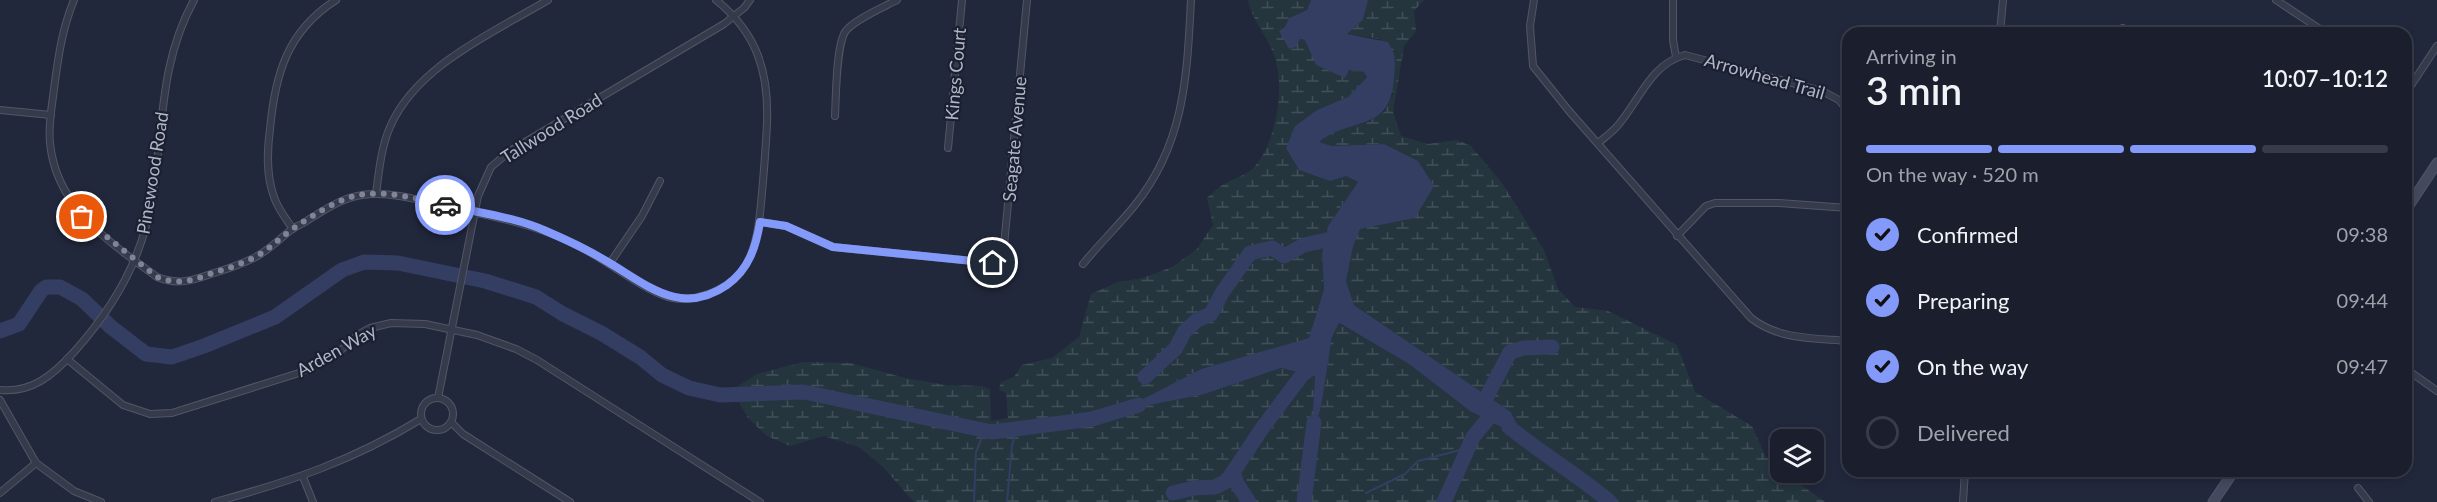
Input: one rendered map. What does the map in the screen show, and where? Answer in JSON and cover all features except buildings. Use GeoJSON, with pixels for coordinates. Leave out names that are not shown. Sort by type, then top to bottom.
{"type":"FeatureCollection","features":[{"type":"Feature","properties":{"kind":"street"},"geometry":{"type":"LineString","coordinates":[[74,0],[61,37],[51,115],[50,141],[60,184],[82,217],[157,277],[180,283],[249,260],[275,244],[293,229],[339,201],[354,196],[376,194],[405,197],[511,219],[543,230],[610,263],[663,294],[678,298],[698,297],[722,288],[743,270],[755,248],[760,222],[768,92],[757,55],[735,16],[716,0]]}},
{"type":"Feature","properties":{"kind":"street","name":"Pinewood Road"},"geometry":{"type":"LineString","coordinates":[[0,390],[21,390],[35,386],[67,360],[104,317],[124,283],[147,223],[165,80],[171,52],[194,0]]}},
{"type":"Feature","properties":{"kind":"street"},"geometry":{"type":"LineString","coordinates":[[293,229],[274,199],[268,172],[268,148],[275,90],[280,68],[297,36],[309,21],[336,0]]}},
{"type":"Feature","properties":{"kind":"street"},"geometry":{"type":"LineString","coordinates":[[376,194],[380,165],[390,127],[407,98],[448,60],[548,0]]}},
{"type":"Feature","properties":{"kind":"street","name":"Tallwood Road"},"geometry":{"type":"LineString","coordinates":[[438,398],[474,212],[483,180],[491,167],[500,158],[735,16],[750,0]]}},
{"type":"Feature","properties":{"kind":"street"},"geometry":{"type":"LineString","coordinates":[[835,116],[840,48],[844,33],[851,26],[897,0]]}},
{"type":"Feature","properties":{"kind":"street","name":"Kings Court"},"geometry":{"type":"LineString","coordinates":[[948,148],[962,0]]}},
{"type":"Feature","properties":{"kind":"street","name":"Seagate Avenue"},"geometry":{"type":"LineString","coordinates":[[1001,278],[1027,0]]}},
{"type":"Feature","properties":{"kind":"street"},"geometry":{"type":"LineString","coordinates":[[1083,264],[1136,205],[1156,174],[1170,145],[1185,91],[1191,0]]}},
{"type":"Feature","properties":{"kind":"street"},"geometry":{"type":"LineString","coordinates":[[1534,0],[1530,26],[1533,66],[1677,236],[1751,318],[1763,327],[1788,335],[1842,340]]}},
{"type":"Feature","properties":{"kind":"street"},"geometry":{"type":"LineString","coordinates":[[1598,143],[1619,125],[1657,71],[1676,57],[1672,40],[1674,0]]}},
{"type":"Feature","properties":{"kind":"street"},"geometry":{"type":"LineString","coordinates":[[2001,27],[2003,0]]}},
{"type":"Feature","properties":{"kind":"street"},"geometry":{"type":"LineString","coordinates":[[2276,0],[2317,27]]}},
{"type":"Feature","properties":{"kind":"street"},"geometry":{"type":"LineString","coordinates":[[2412,82],[2437,46]]}},
{"type":"Feature","properties":{"kind":"street","name":"Arrowhead Trail"},"geometry":{"type":"LineString","coordinates":[[1676,57],[1695,56],[1822,91],[1842,104]]}},
{"type":"Feature","properties":{"kind":"street"},"geometry":{"type":"LineString","coordinates":[[0,110],[51,115]]}},
{"type":"Feature","properties":{"kind":"street"},"geometry":{"type":"LineString","coordinates":[[2412,201],[2437,162]]}},
{"type":"Feature","properties":{"kind":"street"},"geometry":{"type":"LineString","coordinates":[[610,263],[642,216],[660,181]]}},
{"type":"Feature","properties":{"kind":"street"},"geometry":{"type":"LineString","coordinates":[[1677,236],[1706,206],[1715,203],[1779,203],[1842,208]]}},
{"type":"Feature","properties":{"kind":"street"},"geometry":{"type":"LineString","coordinates":[[760,222],[786,226],[833,247],[1002,264]]}},
{"type":"Feature","properties":{"kind":"street","name":"Arden Way"},"geometry":{"type":"LineString","coordinates":[[67,360],[123,405],[150,414],[172,413],[299,373],[340,351],[359,334],[370,328],[409,322],[451,328],[497,341],[537,360],[760,502]]}},
{"type":"Feature","properties":{"kind":"street"},"geometry":{"type":"LineString","coordinates":[[2412,373],[2437,391]]}},
{"type":"Feature","properties":{"kind":"street"},"geometry":{"type":"LineString","coordinates":[[433,398],[438,398],[452,407],[453,418],[447,427],[438,430],[428,428],[420,414],[424,404],[433,398]]}},
{"type":"Feature","properties":{"kind":"street"},"geometry":{"type":"LineString","coordinates":[[0,400],[36,463],[74,491],[100,502]]}},
{"type":"Feature","properties":{"kind":"street"},"geometry":{"type":"LineString","coordinates":[[215,502],[303,477],[345,460],[421,419]]}},
{"type":"Feature","properties":{"kind":"street"},"geometry":{"type":"LineString","coordinates":[[451,423],[482,447],[570,502]]}},
{"type":"Feature","properties":{"kind":"street"},"geometry":{"type":"LineString","coordinates":[[0,494],[36,463]]}},
{"type":"Feature","properties":{"kind":"street"},"geometry":{"type":"LineString","coordinates":[[303,477],[313,502]]}},
{"type":"Feature","properties":{"kind":"street"},"geometry":{"type":"LineString","coordinates":[[1963,502],[1965,477]]}},
{"type":"Feature","properties":{"kind":"street"},"geometry":{"type":"LineString","coordinates":[[2213,502],[2230,477]]}},
{"type":"Feature","properties":{"kind":"street"},"geometry":{"type":"LineString","coordinates":[[2358,488],[2369,502]]}},
{"type":"Feature","properties":{"kind":"green space"},"geometry":{"type":"Polygon","coordinates":[[[1248,0],[1311,0],[1307,10],[1289,18],[1300,39],[1305,40],[1345,78],[1348,70],[1363,71],[1367,77],[1348,97],[1317,110],[1295,126],[1346,176],[1358,182],[1328,226],[1322,254],[1324,289],[1309,339],[1201,369],[1123,410],[1205,394],[1281,368],[1315,375],[1312,438],[1321,407],[1332,337],[1338,323],[1409,364],[1470,411],[1523,439],[1511,412],[1354,305],[1346,281],[1353,247],[1360,228],[1415,218],[1385,144],[1332,146],[1318,142],[1340,128],[1368,122],[1384,112],[1393,94],[1380,39],[1346,34],[1363,20],[1368,0],[1424,0],[1414,11],[1416,31],[1404,46],[1393,112],[1401,136],[1428,144],[1457,140],[1471,146],[1502,183],[1544,250],[1558,289],[1575,307],[1608,311],[1677,345],[1695,392],[1752,426],[1766,457],[1770,460],[1770,483],[1798,483],[1825,502],[914,502],[882,466],[859,447],[824,436],[790,446],[767,436],[748,418],[732,390],[757,374],[803,362],[851,363],[905,378],[946,385],[981,386],[990,389],[991,421],[1008,418],[1006,393],[999,390],[1001,382],[1014,377],[1022,365],[1052,358],[1079,337],[1091,294],[1118,282],[1143,278],[1172,267],[1197,249],[1213,225],[1207,198],[1221,186],[1253,168],[1263,154],[1277,114],[1278,70],[1272,51],[1248,0]]]}},
{"type":"Feature","properties":{"kind":"water"},"geometry":{"type":"Polygon","coordinates":[[[1311,0],[1368,0],[1363,20],[1347,34],[1388,42],[1395,59],[1391,96],[1386,108],[1378,116],[1345,128],[1319,142],[1332,146],[1384,144],[1418,161],[1434,186],[1415,218],[1360,229],[1353,247],[1346,281],[1354,305],[1511,412],[1524,439],[1470,411],[1409,364],[1339,323],[1332,337],[1321,407],[1311,442],[1315,376],[1281,368],[1205,394],[1120,411],[1201,369],[1309,338],[1324,289],[1322,254],[1328,226],[1358,182],[1346,176],[1330,181],[1299,170],[1286,148],[1295,126],[1317,110],[1348,97],[1367,77],[1363,71],[1349,70],[1345,78],[1316,65],[1305,40],[1300,39],[1296,47],[1289,49],[1279,31],[1285,27],[1289,18],[1307,10],[1311,0]]]}},
{"type":"Feature","properties":{"kind":"waterway"},"geometry":{"type":"LineString","coordinates":[[1145,377],[1176,348],[1184,332],[1197,320],[1211,314],[1222,293],[1250,253],[1272,248],[1284,256],[1304,245],[1335,238]]}},
{"type":"Feature","properties":{"kind":"waterway"},"geometry":{"type":"LineString","coordinates":[[0,331],[19,324],[46,287],[60,287],[82,299],[111,327],[146,354],[172,357],[275,317],[342,270],[364,262],[398,263],[485,281],[536,297],[640,357],[662,375],[689,388],[720,395],[804,392],[992,432],[1092,419],[1139,405]]}},
{"type":"Feature","properties":{"kind":"waterway"},"geometry":{"type":"LineString","coordinates":[[1482,406],[1510,352],[1524,348],[1552,347]]}},
{"type":"Feature","properties":{"kind":"waterway"},"geometry":{"type":"LineString","coordinates":[[1173,493],[1194,488],[1215,487],[1227,481],[1263,427],[1302,375],[1321,361]]}},
{"type":"Feature","properties":{"kind":"waterway"},"geometry":{"type":"LineString","coordinates":[[1444,502],[1473,437],[1492,414]]}},
{"type":"Feature","properties":{"kind":"waterway"},"geometry":{"type":"LineString","coordinates":[[1304,502],[1314,422]]}},
{"type":"Feature","properties":{"kind":"waterway"},"geometry":{"type":"LineString","coordinates":[[1509,427],[1610,502]]}},
{"type":"Feature","properties":{"kind":"waterway"},"geometry":{"type":"LineString","coordinates":[[1007,502],[1012,445],[1017,429]]}},
{"type":"Feature","properties":{"kind":"waterway"},"geometry":{"type":"LineString","coordinates":[[974,502],[976,452],[985,430]]}},
{"type":"Feature","properties":{"kind":"waterway"},"geometry":{"type":"LineString","coordinates":[[1366,493],[1405,474],[1418,461],[1468,448]]}},
{"type":"Feature","properties":{"kind":"waterway"},"geometry":{"type":"LineString","coordinates":[[1234,473],[1236,482],[1249,502]]}},
{"type":"Feature","properties":{"kind":"way so far"},"geometry":{"type":"LineString","coordinates":[[82,217],[157,277],[180,283],[258,256],[293,229],[330,205],[354,196],[376,194],[445,205]]}},
{"type":"Feature","properties":{"kind":"route"},"geometry":{"type":"LineString","coordinates":[[445,205],[511,219],[543,230],[591,252],[657,292],[678,298],[698,297],[712,293],[735,279],[743,270],[755,248],[760,222],[786,226],[833,247],[993,263]]}}]}
